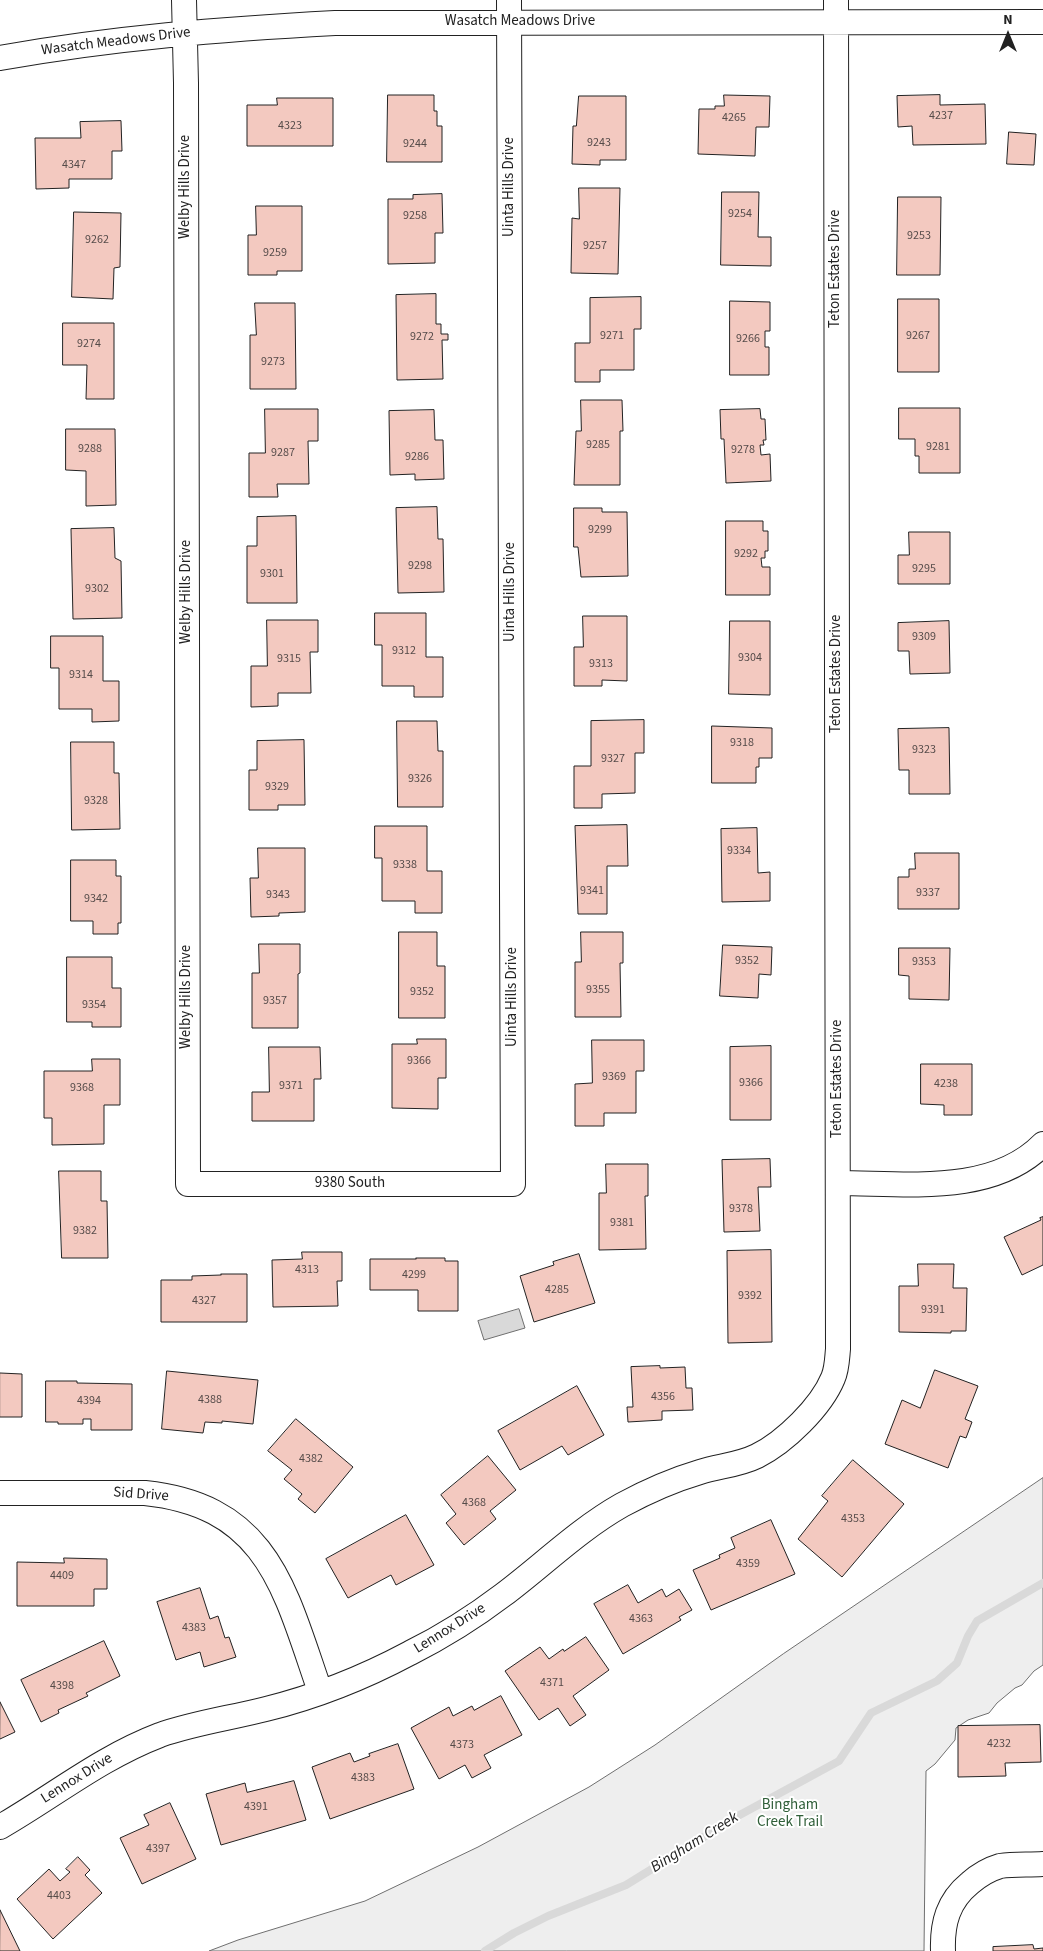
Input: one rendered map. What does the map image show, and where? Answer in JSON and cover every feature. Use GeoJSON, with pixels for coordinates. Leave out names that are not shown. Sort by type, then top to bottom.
{"type":"FeatureCollection","features":[{"type":"Feature","properties":{"kind":"street","name":"Welby Hills Drive"},"geometry":{"type":"LineString","coordinates":[[184,0],[186,33],[188,1184]]}},
{"type":"Feature","properties":{"kind":"street","name":"Wasatch Meadows Drive"},"geometry":{"type":"LineString","coordinates":[[0,58],[106,41],[186,33],[509,11],[836,11],[1043,22]]}},
{"type":"Feature","properties":{"kind":"street","name":"Uinta Hills Drive"},"geometry":{"type":"LineString","coordinates":[[509,11],[513,1184]]}},
{"type":"Feature","properties":{"kind":"street","name":"Teton Estates Drive"},"geometry":{"type":"LineString","coordinates":[[836,11],[838,1349]]}},
{"type":"Feature","properties":{"kind":"street"},"geometry":{"type":"LineString","coordinates":[[838,1183],[954,1183],[1003,1172],[1032,1156],[1043,1144]]}},
{"type":"Feature","properties":{"kind":"street","name":"9380 South"},"geometry":{"type":"LineString","coordinates":[[188,1184],[513,1184]]}},
{"type":"Feature","properties":{"kind":"street","name":"Lennox Drive"},"geometry":{"type":"LineString","coordinates":[[0,1827],[97,1765],[143,1742],[188,1726],[269,1708],[320,1692],[410,1654],[472,1617],[503,1595],[571,1538],[606,1514],[658,1487],[695,1474],[741,1462],[775,1445],[810,1412],[827,1390],[834,1377],[838,1349]]}},
{"type":"Feature","properties":{"kind":"street","name":"Sid Drive"},"geometry":{"type":"LineString","coordinates":[[0,1493],[145,1493],[187,1501],[207,1508],[226,1519],[259,1548],[275,1572],[297,1624],[320,1692]]}},
{"type":"Feature","properties":{"kind":"street"},"geometry":{"type":"LineString","coordinates":[[942,1951],[944,1922],[950,1906],[960,1890],[978,1876],[1000,1866],[1043,1864]]}},
{"type":"Feature","properties":{"kind":"green space","name":"Bingham Creek Trail"},"geometry":{"type":"Polygon","coordinates":[[[1043,1478],[1043,1665],[1034,1671],[1022,1685],[1015,1688],[997,1703],[989,1713],[968,1720],[956,1728],[955,1740],[935,1764],[926,1771],[924,1951],[209,1951],[238,1940],[365,1901],[478,1847],[589,1787],[655,1745],[783,1654],[1043,1478]]]}},
{"type":"Feature","properties":{"kind":"shaded area"},"geometry":{"type":"Polygon","coordinates":[[[519,1309],[525,1328],[484,1340],[478,1321],[519,1309]]]}},
{"type":"Feature","properties":{"kind":"building"},"geometry":{"type":"Polygon","coordinates":[[[388,95],[434,95],[434,111],[437,111],[437,126],[442,126],[442,162],[387,162],[388,95]]]}},
{"type":"Feature","properties":{"kind":"building"},"geometry":{"type":"Polygon","coordinates":[[[724,95],[770,96],[769,127],[756,127],[755,156],[698,154],[699,109],[715,109],[715,106],[724,106],[724,95]]]}},
{"type":"Feature","properties":{"kind":"building"},"geometry":{"type":"Polygon","coordinates":[[[940,95],[940,105],[985,104],[986,144],[913,145],[912,126],[898,127],[897,96],[940,95]]]}},
{"type":"Feature","properties":{"kind":"building"},"geometry":{"type":"Polygon","coordinates":[[[579,96],[626,96],[626,160],[600,160],[600,165],[572,164],[573,126],[576,126],[579,96]]]}},
{"type":"Feature","properties":{"kind":"building"},"geometry":{"type":"Polygon","coordinates":[[[277,98],[333,98],[333,146],[247,146],[247,105],[277,105],[277,98]]]}},
{"type":"Feature","properties":{"kind":"building"},"geometry":{"type":"Polygon","coordinates":[[[121,121],[122,151],[112,151],[112,179],[69,179],[69,188],[36,189],[35,138],[81,138],[80,122],[121,121]]]}},
{"type":"Feature","properties":{"kind":"building"},"geometry":{"type":"Polygon","coordinates":[[[1009,132],[1036,134],[1034,165],[1007,164],[1009,132]]]}},
{"type":"Feature","properties":{"kind":"building"},"geometry":{"type":"Polygon","coordinates":[[[579,188],[620,188],[618,274],[571,273],[572,218],[579,219],[579,188]]]}},
{"type":"Feature","properties":{"kind":"building"},"geometry":{"type":"Polygon","coordinates":[[[722,192],[759,192],[758,237],[771,237],[771,266],[721,265],[722,192]]]}},
{"type":"Feature","properties":{"kind":"building"},"geometry":{"type":"Polygon","coordinates":[[[442,194],[443,233],[435,233],[435,263],[388,264],[388,199],[413,199],[413,195],[442,194]]]}},
{"type":"Feature","properties":{"kind":"building"},"geometry":{"type":"Polygon","coordinates":[[[898,197],[941,197],[940,275],[897,275],[898,197]]]}},
{"type":"Feature","properties":{"kind":"building"},"geometry":{"type":"Polygon","coordinates":[[[256,206],[302,206],[302,271],[277,271],[277,275],[248,275],[248,235],[256,235],[256,206]]]}},
{"type":"Feature","properties":{"kind":"building"},"geometry":{"type":"Polygon","coordinates":[[[74,212],[121,213],[120,267],[114,268],[113,299],[72,297],[74,212]]]}},
{"type":"Feature","properties":{"kind":"building"},"geometry":{"type":"Polygon","coordinates":[[[436,294],[436,324],[441,324],[441,334],[448,334],[448,340],[442,340],[443,379],[397,380],[396,295],[436,294]]]}},
{"type":"Feature","properties":{"kind":"building"},"geometry":{"type":"Polygon","coordinates":[[[641,297],[641,329],[634,329],[634,370],[600,370],[600,382],[575,382],[575,343],[590,343],[590,298],[641,297]]]}},
{"type":"Feature","properties":{"kind":"building"},"geometry":{"type":"Polygon","coordinates":[[[898,299],[939,299],[939,372],[898,372],[898,299]]]}},
{"type":"Feature","properties":{"kind":"building"},"geometry":{"type":"Polygon","coordinates":[[[730,301],[770,302],[770,331],[765,331],[765,347],[769,347],[769,375],[730,375],[730,301]]]}},
{"type":"Feature","properties":{"kind":"building"},"geometry":{"type":"Polygon","coordinates":[[[255,303],[295,303],[296,389],[250,389],[250,335],[256,335],[255,303]]]}},
{"type":"Feature","properties":{"kind":"building"},"geometry":{"type":"Polygon","coordinates":[[[63,323],[114,323],[114,399],[86,399],[87,365],[63,365],[63,323]]]}},
{"type":"Feature","properties":{"kind":"building"},"geometry":{"type":"Polygon","coordinates":[[[581,400],[622,400],[623,431],[620,431],[620,485],[574,485],[576,431],[581,431],[581,400]]]}},
{"type":"Feature","properties":{"kind":"building"},"geometry":{"type":"Polygon","coordinates":[[[899,408],[960,408],[960,473],[919,473],[919,456],[915,456],[915,439],[899,439],[899,408]]]}},
{"type":"Feature","properties":{"kind":"building"},"geometry":{"type":"Polygon","coordinates":[[[265,409],[318,409],[318,441],[308,441],[309,484],[277,484],[278,497],[249,497],[249,453],[265,453],[265,409]]]}},
{"type":"Feature","properties":{"kind":"building"},"geometry":{"type":"Polygon","coordinates":[[[760,409],[761,419],[765,419],[766,440],[763,440],[764,445],[760,445],[761,455],[770,454],[771,481],[726,483],[724,439],[721,439],[720,410],[760,409]]]}},
{"type":"Feature","properties":{"kind":"building"},"geometry":{"type":"Polygon","coordinates":[[[434,410],[435,440],[443,440],[444,479],[415,480],[415,474],[390,475],[389,411],[434,410]]]}},
{"type":"Feature","properties":{"kind":"building"},"geometry":{"type":"Polygon","coordinates":[[[66,429],[115,429],[116,505],[86,506],[86,471],[66,470],[66,429]]]}},
{"type":"Feature","properties":{"kind":"building"},"geometry":{"type":"Polygon","coordinates":[[[437,507],[438,539],[443,539],[444,592],[398,593],[396,508],[437,507]]]}},
{"type":"Feature","properties":{"kind":"building"},"geometry":{"type":"Polygon","coordinates":[[[574,508],[602,508],[602,512],[627,512],[628,576],[581,577],[578,547],[574,547],[574,508]]]}},
{"type":"Feature","properties":{"kind":"building"},"geometry":{"type":"Polygon","coordinates":[[[296,516],[297,603],[247,603],[247,546],[257,546],[257,517],[296,516]]]}},
{"type":"Feature","properties":{"kind":"building"},"geometry":{"type":"Polygon","coordinates":[[[726,521],[763,521],[763,531],[768,531],[768,551],[765,551],[765,558],[761,558],[762,567],[770,567],[770,595],[726,595],[726,521]]]}},
{"type":"Feature","properties":{"kind":"building"},"geometry":{"type":"Polygon","coordinates":[[[114,528],[115,558],[121,561],[122,618],[73,619],[71,529],[114,528]]]}},
{"type":"Feature","properties":{"kind":"building"},"geometry":{"type":"Polygon","coordinates":[[[909,532],[950,532],[950,584],[898,584],[898,555],[909,555],[909,532]]]}},
{"type":"Feature","properties":{"kind":"building"},"geometry":{"type":"Polygon","coordinates":[[[375,613],[426,613],[426,657],[443,657],[443,697],[414,697],[414,686],[382,686],[382,645],[375,645],[375,613]]]}},
{"type":"Feature","properties":{"kind":"building"},"geometry":{"type":"Polygon","coordinates":[[[583,616],[627,616],[627,681],[602,680],[602,686],[574,686],[574,647],[583,647],[583,616]]]}},
{"type":"Feature","properties":{"kind":"building"},"geometry":{"type":"Polygon","coordinates":[[[267,620],[318,620],[318,652],[310,652],[311,693],[278,693],[278,706],[251,707],[251,666],[267,666],[267,620]]]}},
{"type":"Feature","properties":{"kind":"building"},"geometry":{"type":"Polygon","coordinates":[[[730,621],[770,621],[770,695],[729,694],[730,621]]]}},
{"type":"Feature","properties":{"kind":"building"},"geometry":{"type":"Polygon","coordinates":[[[949,621],[950,673],[910,674],[909,651],[898,651],[898,623],[949,621]]]}},
{"type":"Feature","properties":{"kind":"building"},"geometry":{"type":"Polygon","coordinates":[[[51,636],[103,636],[103,681],[119,681],[119,721],[92,722],[92,709],[59,709],[59,668],[51,668],[51,636]]]}},
{"type":"Feature","properties":{"kind":"building"},"geometry":{"type":"Polygon","coordinates":[[[644,720],[644,753],[635,753],[635,793],[602,794],[602,808],[574,808],[574,766],[591,766],[591,721],[644,720]]]}},
{"type":"Feature","properties":{"kind":"building"},"geometry":{"type":"Polygon","coordinates":[[[397,721],[437,721],[438,751],[443,751],[443,807],[398,807],[397,721]]]}},
{"type":"Feature","properties":{"kind":"building"},"geometry":{"type":"Polygon","coordinates":[[[712,726],[772,728],[772,758],[759,758],[759,767],[756,767],[756,783],[712,783],[712,726]]]}},
{"type":"Feature","properties":{"kind":"building"},"geometry":{"type":"Polygon","coordinates":[[[949,728],[950,794],[909,794],[909,770],[899,770],[898,729],[949,728]]]}},
{"type":"Feature","properties":{"kind":"building"},"geometry":{"type":"Polygon","coordinates":[[[304,740],[305,805],[278,805],[278,810],[249,810],[249,770],[257,770],[257,741],[304,740]]]}},
{"type":"Feature","properties":{"kind":"building"},"geometry":{"type":"Polygon","coordinates":[[[71,742],[114,742],[114,773],[119,773],[120,829],[72,830],[71,742]]]}},
{"type":"Feature","properties":{"kind":"building"},"geometry":{"type":"Polygon","coordinates":[[[627,825],[628,866],[607,866],[607,914],[578,914],[575,826],[627,825]]]}},
{"type":"Feature","properties":{"kind":"building"},"geometry":{"type":"Polygon","coordinates":[[[375,826],[427,826],[427,871],[442,871],[442,913],[415,913],[415,901],[382,901],[382,858],[375,858],[375,826]]]}},
{"type":"Feature","properties":{"kind":"building"},"geometry":{"type":"Polygon","coordinates":[[[757,828],[758,873],[770,872],[770,901],[722,902],[721,829],[757,828]]]}},
{"type":"Feature","properties":{"kind":"building"},"geometry":{"type":"Polygon","coordinates":[[[258,848],[305,848],[305,912],[279,913],[279,916],[251,917],[250,878],[258,878],[258,848]]]}},
{"type":"Feature","properties":{"kind":"building"},"geometry":{"type":"Polygon","coordinates":[[[915,853],[959,853],[959,909],[898,909],[898,877],[909,877],[909,869],[915,869],[915,853]]]}},
{"type":"Feature","properties":{"kind":"building"},"geometry":{"type":"Polygon","coordinates":[[[71,860],[116,860],[116,876],[121,876],[121,923],[118,923],[118,934],[93,934],[93,921],[71,921],[71,860]]]}},
{"type":"Feature","properties":{"kind":"building"},"geometry":{"type":"Polygon","coordinates":[[[399,932],[437,932],[437,966],[445,966],[445,1018],[399,1018],[399,932]]]}},
{"type":"Feature","properties":{"kind":"building"},"geometry":{"type":"Polygon","coordinates":[[[581,932],[623,932],[623,963],[620,963],[621,1017],[575,1017],[575,962],[581,962],[581,932]]]}},
{"type":"Feature","properties":{"kind":"building"},"geometry":{"type":"Polygon","coordinates":[[[259,944],[300,944],[298,1028],[252,1028],[252,973],[259,973],[259,944]]]}},
{"type":"Feature","properties":{"kind":"building"},"geometry":{"type":"Polygon","coordinates":[[[723,945],[772,947],[771,975],[759,974],[758,998],[720,996],[723,945]]]}},
{"type":"Feature","properties":{"kind":"building"},"geometry":{"type":"Polygon","coordinates":[[[899,948],[950,948],[949,1000],[909,999],[909,976],[899,975],[899,948]]]}},
{"type":"Feature","properties":{"kind":"building"},"geometry":{"type":"Polygon","coordinates":[[[67,957],[112,957],[112,988],[121,988],[121,1027],[92,1027],[92,1022],[67,1022],[67,957]]]}},
{"type":"Feature","properties":{"kind":"building"},"geometry":{"type":"Polygon","coordinates":[[[417,1039],[446,1039],[446,1078],[438,1078],[438,1109],[392,1108],[392,1044],[417,1044],[417,1039]]]}},
{"type":"Feature","properties":{"kind":"building"},"geometry":{"type":"Polygon","coordinates":[[[592,1040],[644,1040],[644,1071],[636,1071],[636,1113],[604,1113],[604,1126],[575,1126],[575,1084],[592,1083],[592,1040]]]}},
{"type":"Feature","properties":{"kind":"building"},"geometry":{"type":"Polygon","coordinates":[[[771,1046],[771,1120],[730,1120],[730,1047],[771,1046]]]}},
{"type":"Feature","properties":{"kind":"building"},"geometry":{"type":"Polygon","coordinates":[[[269,1047],[320,1047],[321,1079],[314,1079],[314,1121],[252,1121],[252,1092],[269,1092],[269,1047]]]}},
{"type":"Feature","properties":{"kind":"building"},"geometry":{"type":"Polygon","coordinates":[[[92,1059],[120,1059],[120,1105],[104,1105],[104,1144],[52,1145],[52,1118],[44,1118],[44,1071],[92,1071],[92,1059]]]}},
{"type":"Feature","properties":{"kind":"building"},"geometry":{"type":"Polygon","coordinates":[[[921,1064],[972,1064],[972,1115],[944,1115],[944,1105],[921,1104],[921,1064]]]}},
{"type":"Feature","properties":{"kind":"building"},"geometry":{"type":"Polygon","coordinates":[[[770,1159],[771,1187],[758,1187],[760,1231],[724,1232],[722,1160],[770,1159]]]}},
{"type":"Feature","properties":{"kind":"building"},"geometry":{"type":"Polygon","coordinates":[[[606,1164],[648,1164],[648,1196],[645,1196],[646,1249],[599,1250],[599,1193],[606,1193],[606,1164]]]}},
{"type":"Feature","properties":{"kind":"building"},"geometry":{"type":"Polygon","coordinates":[[[59,1171],[101,1171],[101,1201],[107,1201],[108,1258],[62,1258],[59,1171]]]}},
{"type":"Feature","properties":{"kind":"building"},"geometry":{"type":"Polygon","coordinates":[[[1043,1217],[1043,1265],[1022,1275],[1004,1237],[1041,1220],[1040,1218],[1043,1217]]]}},
{"type":"Feature","properties":{"kind":"building"},"geometry":{"type":"Polygon","coordinates":[[[771,1250],[772,1342],[728,1343],[727,1251],[771,1250]]]}},
{"type":"Feature","properties":{"kind":"building"},"geometry":{"type":"Polygon","coordinates":[[[302,1252],[342,1252],[342,1281],[337,1281],[338,1306],[273,1307],[272,1260],[302,1259],[302,1252]]]}},
{"type":"Feature","properties":{"kind":"building"},"geometry":{"type":"Polygon","coordinates":[[[579,1254],[595,1303],[534,1322],[520,1276],[554,1265],[553,1262],[579,1254]]]}},
{"type":"Feature","properties":{"kind":"building"},"geometry":{"type":"Polygon","coordinates":[[[445,1258],[445,1261],[458,1261],[458,1311],[418,1311],[418,1290],[370,1290],[370,1259],[445,1258]]]}},
{"type":"Feature","properties":{"kind":"building"},"geometry":{"type":"Polygon","coordinates":[[[918,1264],[954,1264],[953,1288],[967,1288],[966,1331],[951,1331],[951,1333],[899,1332],[899,1286],[918,1286],[918,1264]]]}},
{"type":"Feature","properties":{"kind":"building"},"geometry":{"type":"Polygon","coordinates":[[[247,1274],[247,1322],[161,1322],[161,1280],[192,1280],[192,1276],[247,1274]]]}},
{"type":"Feature","properties":{"kind":"building"},"geometry":{"type":"Polygon","coordinates":[[[660,1366],[660,1368],[685,1367],[686,1388],[692,1388],[693,1410],[662,1411],[662,1420],[628,1422],[627,1407],[633,1407],[631,1367],[660,1366]]]}},
{"type":"Feature","properties":{"kind":"building"},"geometry":{"type":"Polygon","coordinates":[[[935,1370],[978,1386],[965,1419],[972,1422],[966,1438],[960,1436],[948,1468],[885,1444],[902,1400],[920,1408],[935,1370]]]}},
{"type":"Feature","properties":{"kind":"building"},"geometry":{"type":"Polygon","coordinates":[[[167,1371],[258,1380],[253,1424],[222,1421],[222,1423],[205,1422],[203,1433],[162,1429],[167,1371]]]}},
{"type":"Feature","properties":{"kind":"building"},"geometry":{"type":"Polygon","coordinates":[[[0,1373],[22,1374],[22,1417],[0,1417],[0,1373]]]}},
{"type":"Feature","properties":{"kind":"building"},"geometry":{"type":"Polygon","coordinates":[[[46,1381],[132,1384],[132,1430],[91,1430],[91,1419],[83,1419],[83,1424],[46,1422],[46,1381]]]}},
{"type":"Feature","properties":{"kind":"building"},"geometry":{"type":"Polygon","coordinates":[[[577,1386],[604,1435],[568,1455],[562,1446],[520,1470],[498,1431],[577,1386]]]}},
{"type":"Feature","properties":{"kind":"building"},"geometry":{"type":"Polygon","coordinates":[[[296,1419],[353,1467],[315,1513],[298,1499],[302,1494],[284,1479],[292,1470],[268,1451],[296,1419]]]}},
{"type":"Feature","properties":{"kind":"building"},"geometry":{"type":"Polygon","coordinates":[[[488,1456],[516,1490],[490,1511],[496,1519],[464,1545],[446,1523],[456,1514],[441,1495],[488,1456]]]}},
{"type":"Feature","properties":{"kind":"building"},"geometry":{"type":"Polygon","coordinates":[[[853,1460],[904,1504],[842,1577],[798,1539],[828,1501],[822,1496],[853,1460]]]}},
{"type":"Feature","properties":{"kind":"building"},"geometry":{"type":"Polygon","coordinates":[[[406,1515],[434,1565],[396,1585],[391,1575],[348,1598],[326,1559],[406,1515]]]}},
{"type":"Feature","properties":{"kind":"building"},"geometry":{"type":"Polygon","coordinates":[[[771,1520],[795,1574],[711,1610],[693,1570],[720,1558],[719,1555],[735,1548],[731,1538],[771,1520]]]}},
{"type":"Feature","properties":{"kind":"building"},"geometry":{"type":"Polygon","coordinates":[[[64,1558],[107,1559],[107,1589],[94,1589],[94,1606],[17,1606],[17,1562],[64,1563],[64,1558]]]}},
{"type":"Feature","properties":{"kind":"building"},"geometry":{"type":"Polygon","coordinates":[[[628,1585],[638,1603],[662,1589],[666,1597],[679,1589],[692,1610],[679,1617],[681,1620],[623,1654],[594,1604],[628,1585]]]}},
{"type":"Feature","properties":{"kind":"building"},"geometry":{"type":"Polygon","coordinates":[[[200,1588],[210,1619],[218,1616],[225,1638],[229,1637],[236,1657],[204,1667],[200,1652],[176,1660],[157,1602],[200,1588]]]}},
{"type":"Feature","properties":{"kind":"building"},"geometry":{"type":"Polygon","coordinates":[[[586,1637],[609,1670],[573,1696],[586,1715],[570,1726],[558,1708],[539,1720],[505,1671],[540,1647],[549,1659],[586,1637]]]}},
{"type":"Feature","properties":{"kind":"building"},"geometry":{"type":"Polygon","coordinates":[[[104,1641],[120,1676],[86,1693],[88,1696],[58,1710],[59,1713],[41,1722],[21,1680],[104,1641]]]}},
{"type":"Feature","properties":{"kind":"building"},"geometry":{"type":"Polygon","coordinates":[[[501,1696],[522,1735],[484,1755],[491,1768],[472,1778],[465,1765],[439,1779],[411,1728],[449,1707],[453,1716],[472,1706],[474,1710],[501,1696]]]}},
{"type":"Feature","properties":{"kind":"building"},"geometry":{"type":"Polygon","coordinates":[[[0,1702],[15,1732],[0,1739],[0,1702]]]}},
{"type":"Feature","properties":{"kind":"building"},"geometry":{"type":"Polygon","coordinates":[[[1040,1725],[1041,1762],[1005,1763],[1006,1776],[958,1777],[958,1726],[1040,1725]]]}},
{"type":"Feature","properties":{"kind":"building"},"geometry":{"type":"Polygon","coordinates":[[[398,1744],[414,1789],[330,1819],[312,1767],[350,1753],[354,1762],[370,1756],[369,1754],[398,1744]]]}},
{"type":"Feature","properties":{"kind":"building"},"geometry":{"type":"Polygon","coordinates":[[[294,1781],[306,1820],[221,1845],[206,1794],[245,1783],[247,1792],[294,1781]]]}},
{"type":"Feature","properties":{"kind":"building"},"geometry":{"type":"Polygon","coordinates":[[[170,1803],[196,1859],[142,1884],[120,1838],[149,1825],[144,1815],[170,1803]]]}},
{"type":"Feature","properties":{"kind":"building"},"geometry":{"type":"Polygon","coordinates":[[[78,1857],[90,1870],[85,1875],[102,1893],[53,1939],[17,1899],[49,1869],[60,1881],[70,1872],[66,1869],[78,1857]]]}},
{"type":"Feature","properties":{"kind":"building"},"geometry":{"type":"Polygon","coordinates":[[[0,1910],[20,1951],[0,1951],[0,1910]]]}},
{"type":"Feature","properties":{"kind":"building"},"geometry":{"type":"Polygon","coordinates":[[[1033,1945],[1034,1949],[1043,1948],[1043,1951],[993,1951],[993,1947],[1033,1945]]]}},
{"type":"Feature","properties":{"kind":"waterway","name":"Bingham Creek"},"geometry":{"type":"LineString","coordinates":[[485,1951],[514,1933],[548,1916],[626,1885],[736,1817],[839,1761],[871,1713],[937,1681],[957,1663],[968,1636],[977,1621],[1043,1583]]}}]}
